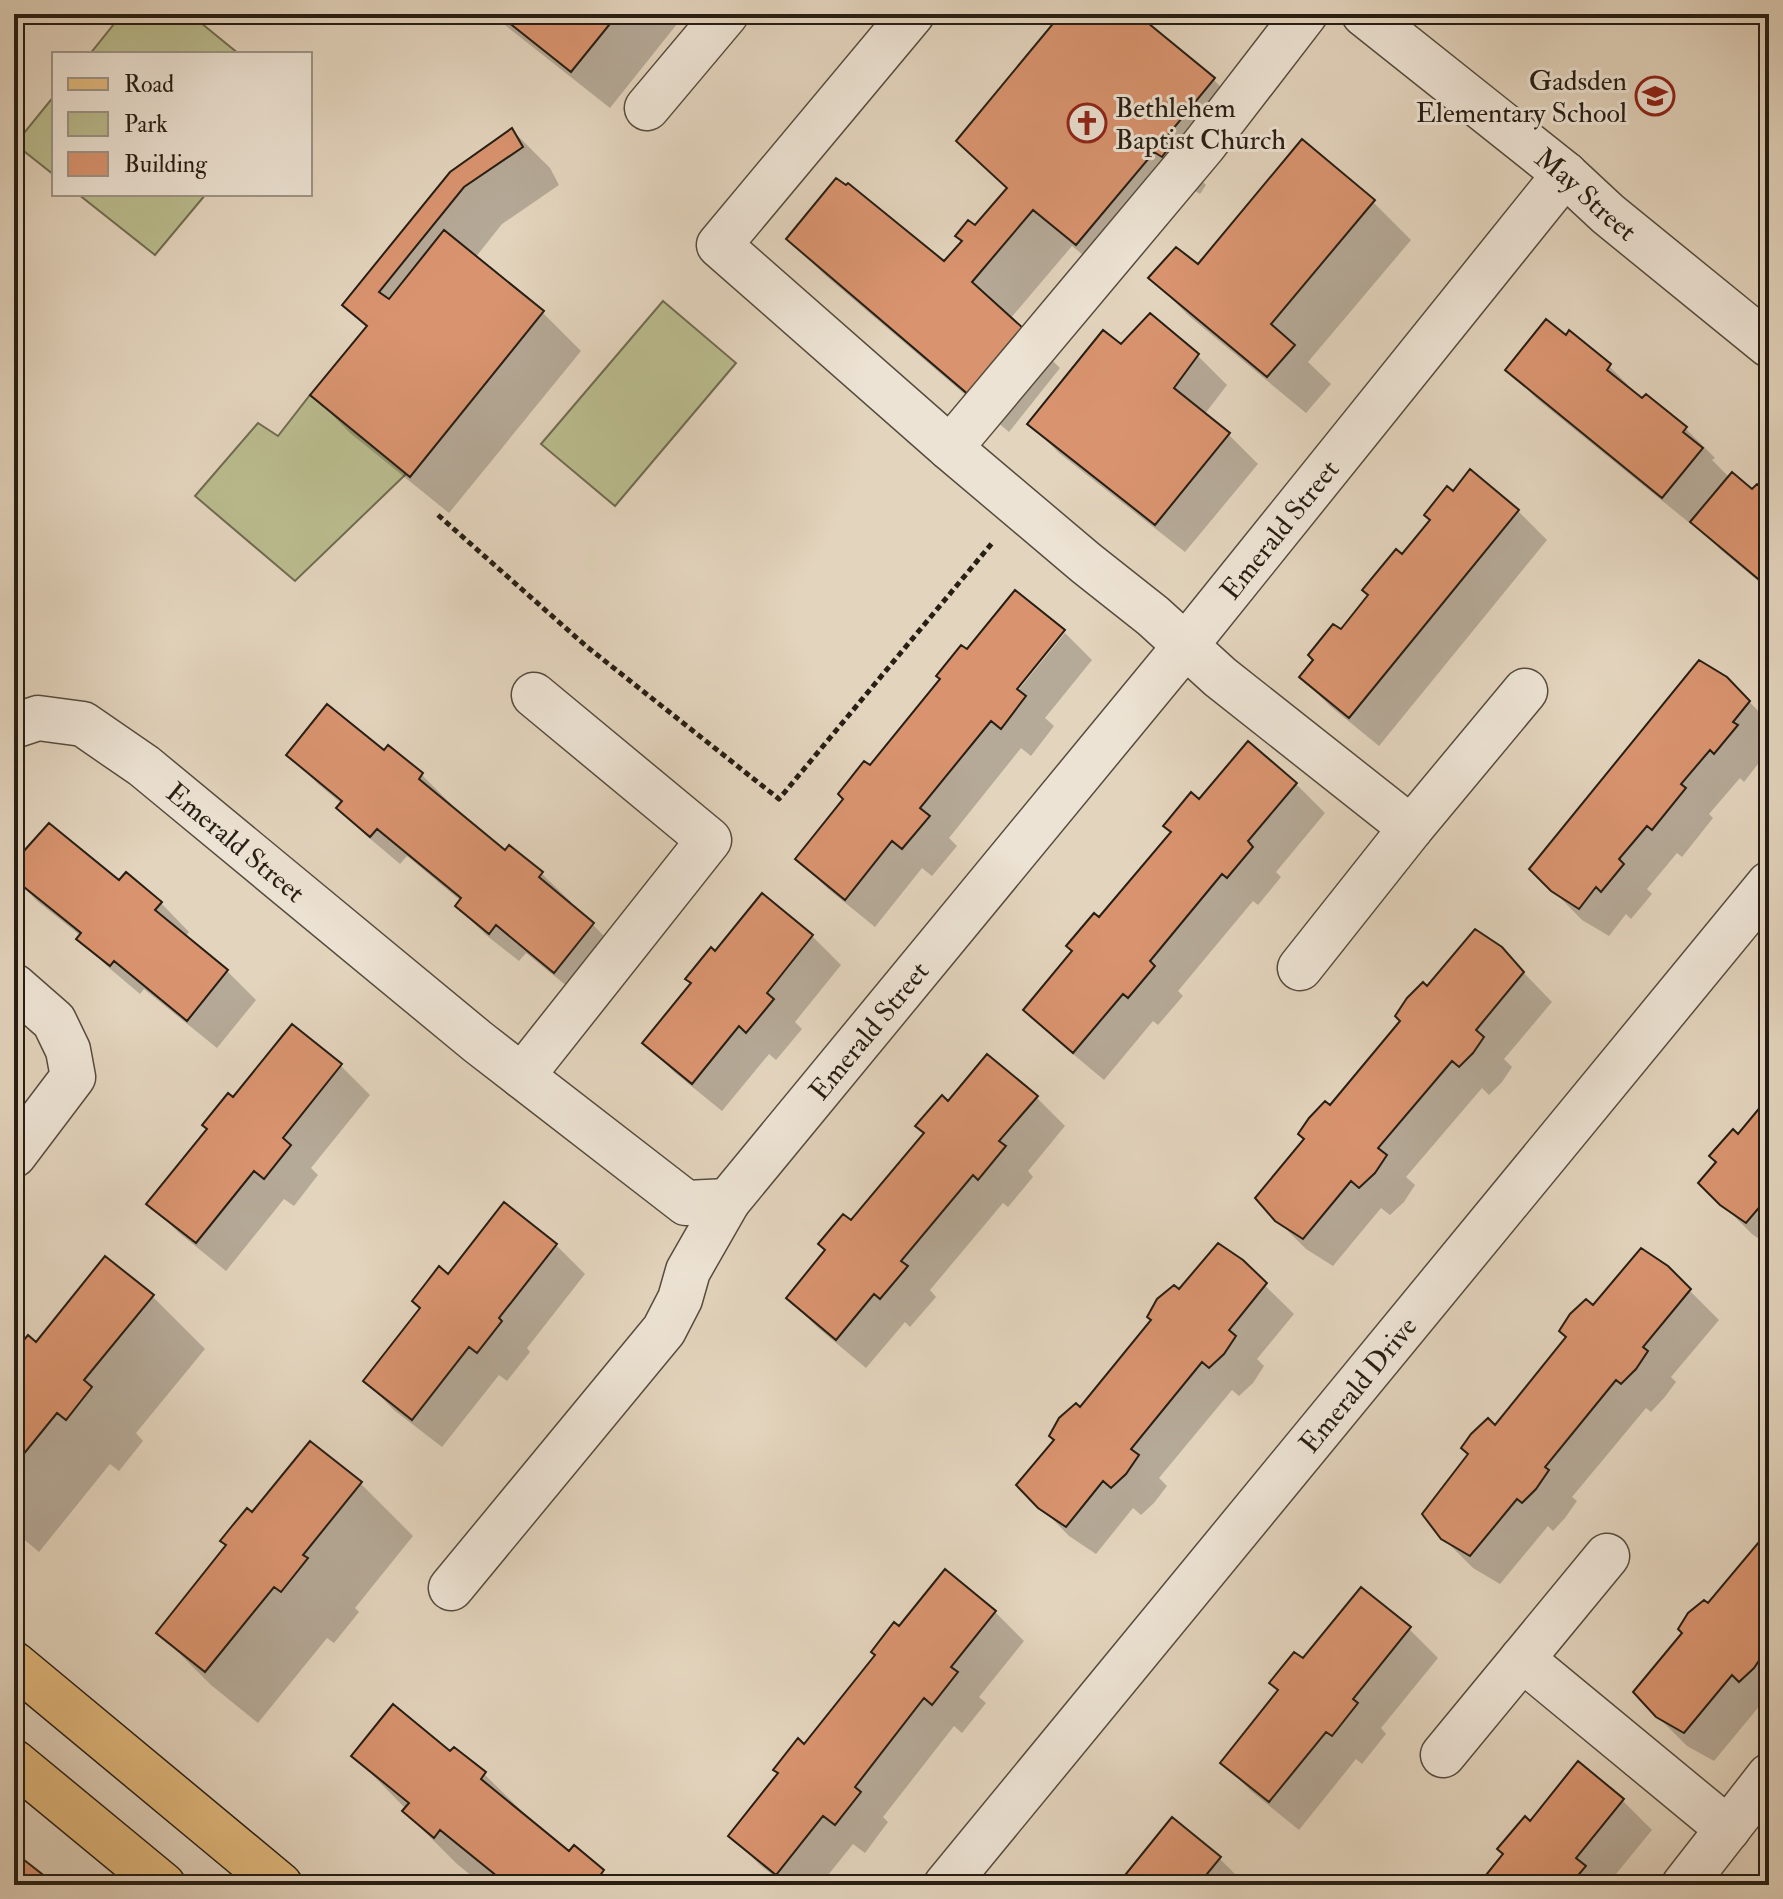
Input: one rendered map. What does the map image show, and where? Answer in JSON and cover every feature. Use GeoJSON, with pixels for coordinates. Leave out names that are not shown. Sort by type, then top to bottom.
{"type":"FeatureCollection","features":[{"type":"Feature","properties":{"kind":"main road"},"geometry":{"type":"LineString","coordinates":[[14,1664],[280,1885]]}},
{"type":"Feature","properties":{"kind":"main road"},"geometry":{"type":"LineString","coordinates":[[14,1762],[163,1885]]}},
{"type":"Feature","properties":{"kind":"street"},"geometry":{"type":"LineString","coordinates":[[647,108],[726,14]]}},
{"type":"Feature","properties":{"kind":"street"},"geometry":{"type":"LineString","coordinates":[[912,14],[719,245],[950,448],[1153,616],[1220,677],[1411,828]]}},
{"type":"Feature","properties":{"kind":"street"},"geometry":{"type":"LineString","coordinates":[[950,448],[1204,145],[1305,14]]}},
{"type":"Feature","properties":{"kind":"street","name":"May Street"},"geometry":{"type":"LineString","coordinates":[[1364,14],[1565,174],[1608,214],[1769,345]]}},
{"type":"Feature","properties":{"kind":"street","name":"Emerald Street"},"geometry":{"type":"LineString","coordinates":[[14,726],[38,718],[83,724],[144,766],[466,1032],[686,1203],[728,1201],[1186,645],[1565,174]]}},
{"type":"Feature","properties":{"kind":"street"},"geometry":{"type":"LineString","coordinates":[[1300,968],[1525,691]]}},
{"type":"Feature","properties":{"kind":"street"},"geometry":{"type":"LineString","coordinates":[[522,1076],[709,840],[534,695]]}},
{"type":"Feature","properties":{"kind":"street","name":"Emerald Drive"},"geometry":{"type":"LineString","coordinates":[[946,1885],[1769,884]]}},
{"type":"Feature","properties":{"kind":"street"},"geometry":{"type":"LineString","coordinates":[[14,986],[54,1021],[68,1050],[73,1077],[14,1155]]}},
{"type":"Feature","properties":{"kind":"street"},"geometry":{"type":"LineString","coordinates":[[451,1588],[664,1330],[680,1299],[688,1271],[728,1201]]}},
{"type":"Feature","properties":{"kind":"street"},"geometry":{"type":"LineString","coordinates":[[1443,1755],[1607,1556]]}},
{"type":"Feature","properties":{"kind":"street"},"geometry":{"type":"LineString","coordinates":[[1522,1659],[1728,1829]]}},
{"type":"Feature","properties":{"kind":"street"},"geometry":{"type":"LineString","coordinates":[[1684,1885],[1769,1776]]}},
{"type":"Feature","properties":{"kind":"path"},"geometry":{"type":"LineString","coordinates":[[438,515],[586,646],[779,799],[998,536]]}},
{"type":"Feature","properties":{"kind":"green space"},"geometry":{"type":"Polygon","coordinates":[[[122,14],[190,14],[237,52],[92,52],[122,14]]]}},
{"type":"Feature","properties":{"kind":"green space"},"geometry":{"type":"Polygon","coordinates":[[[52,98],[52,173],[15,144],[52,98]]]}},
{"type":"Feature","properties":{"kind":"green space"},"geometry":{"type":"Polygon","coordinates":[[[81,196],[204,196],[155,255],[81,196]]]}},
{"type":"Feature","properties":{"kind":"green space"},"geometry":{"type":"Polygon","coordinates":[[[663,301],[736,363],[615,506],[541,444],[663,301]]]}},
{"type":"Feature","properties":{"kind":"green space"},"geometry":{"type":"Polygon","coordinates":[[[310,395],[407,473],[295,581],[195,496],[258,423],[278,436],[310,395]]]}},
{"type":"Feature","properties":{"kind":"building"},"geometry":{"type":"Polygon","coordinates":[[[498,14],[618,14],[571,72],[498,14]]]}},
{"type":"Feature","properties":{"kind":"building"},"geometry":{"type":"Polygon","coordinates":[[[498,14],[618,14],[571,72],[498,14]]]}},
{"type":"Feature","properties":{"kind":"building"},"geometry":{"type":"Polygon","coordinates":[[[1061,14],[1137,14],[1215,78],[1163,141],[1170,146],[1162,157],[1154,152],[1076,245],[1033,210],[972,282],[1024,329],[970,396],[786,239],[836,178],[846,185],[848,183],[944,261],[962,241],[955,236],[968,220],[975,225],[1007,188],[956,141],[1061,14]]]}},
{"type":"Feature","properties":{"kind":"building"},"geometry":{"type":"Polygon","coordinates":[[[1763,14],[1769,14],[1769,29],[1764,25],[1763,14]]]}},
{"type":"Feature","properties":{"kind":"building"},"geometry":{"type":"Polygon","coordinates":[[[512,128],[523,147],[464,187],[379,292],[389,299],[444,230],[544,311],[410,477],[310,395],[367,326],[342,305],[450,172],[512,128]]]}},
{"type":"Feature","properties":{"kind":"building"},"geometry":{"type":"Polygon","coordinates":[[[1302,139],[1375,200],[1271,324],[1295,345],[1267,377],[1148,278],[1176,247],[1198,264],[1302,139]]]}},
{"type":"Feature","properties":{"kind":"building"},"geometry":{"type":"Polygon","coordinates":[[[1150,313],[1199,354],[1174,388],[1230,433],[1155,525],[1027,424],[1103,330],[1121,344],[1150,313]]]}},
{"type":"Feature","properties":{"kind":"building"},"geometry":{"type":"Polygon","coordinates":[[[1546,319],[1566,335],[1569,330],[1611,364],[1607,370],[1642,398],[1646,394],[1687,427],[1683,432],[1703,448],[1662,498],[1505,370],[1546,319]]]}},
{"type":"Feature","properties":{"kind":"building"},"geometry":{"type":"Polygon","coordinates":[[[1470,469],[1519,510],[1349,718],[1299,677],[1313,660],[1308,655],[1333,624],[1341,629],[1368,595],[1362,590],[1396,549],[1402,554],[1430,520],[1424,515],[1447,486],[1453,491],[1470,469]]]}},
{"type":"Feature","properties":{"kind":"building"},"geometry":{"type":"Polygon","coordinates":[[[1732,472],[1752,489],[1757,484],[1769,494],[1769,588],[1690,522],[1732,472]]]}},
{"type":"Feature","properties":{"kind":"building"},"geometry":{"type":"Polygon","coordinates":[[[1015,590],[1065,630],[1017,689],[1026,696],[1001,729],[991,721],[920,808],[930,816],[902,849],[892,841],[845,900],[795,859],[843,799],[838,794],[864,761],[870,765],[940,679],[936,676],[961,645],[967,649],[1015,590]]]}},
{"type":"Feature","properties":{"kind":"building"},"geometry":{"type":"Polygon","coordinates":[[[1699,660],[1727,677],[1750,701],[1733,722],[1738,725],[1714,754],[1710,750],[1681,784],[1686,788],[1652,830],[1647,826],[1619,859],[1624,864],[1601,892],[1596,887],[1579,909],[1551,891],[1529,869],[1699,660]]]}},
{"type":"Feature","properties":{"kind":"building"},"geometry":{"type":"Polygon","coordinates":[[[327,704],[384,750],[388,745],[423,773],[419,779],[505,850],[509,845],[543,872],[539,877],[594,923],[554,973],[496,925],[489,934],[455,906],[461,898],[377,829],[370,837],[336,808],[342,801],[286,755],[327,704]]]}},
{"type":"Feature","properties":{"kind":"building"},"geometry":{"type":"Polygon","coordinates":[[[1248,741],[1297,783],[1248,841],[1253,847],[1227,878],[1222,874],[1150,961],[1155,966],[1128,998],[1123,994],[1073,1053],[1023,1010],[1072,951],[1066,946],[1094,913],[1099,917],[1171,832],[1163,826],[1191,792],[1199,799],[1248,741]]]}},
{"type":"Feature","properties":{"kind":"building"},"geometry":{"type":"Polygon","coordinates":[[[49,823],[119,880],[126,872],[162,902],[155,910],[228,970],[187,1021],[114,961],[110,966],[76,939],[81,933],[14,879],[14,862],[49,823]]]}},
{"type":"Feature","properties":{"kind":"building"},"geometry":{"type":"Polygon","coordinates":[[[762,893],[813,935],[767,993],[774,999],[746,1033],[739,1026],[692,1084],[642,1043],[691,983],[685,979],[711,947],[715,951],[762,893]]]}},
{"type":"Feature","properties":{"kind":"building"},"geometry":{"type":"Polygon","coordinates":[[[1475,929],[1502,947],[1524,972],[1476,1030],[1484,1037],[1473,1053],[1459,1067],[1452,1061],[1378,1148],[1387,1155],[1375,1173],[1359,1188],[1351,1181],[1303,1239],[1275,1221],[1255,1198],[1304,1139],[1298,1134],[1309,1118],[1325,1101],[1330,1105],[1400,1021],[1395,1016],[1407,998],[1423,982],[1427,986],[1475,929]]]}},
{"type":"Feature","properties":{"kind":"building"},"geometry":{"type":"Polygon","coordinates":[[[292,1024],[342,1064],[283,1138],[291,1145],[264,1179],[254,1171],[196,1243],[146,1204],[207,1129],[202,1125],[228,1093],[233,1097],[292,1024]]]}},
{"type":"Feature","properties":{"kind":"building"},"geometry":{"type":"Polygon","coordinates":[[[987,1054],[1038,1096],[999,1141],[1006,1146],[978,1180],[973,1175],[901,1261],[908,1266],[880,1299],[874,1294],[836,1340],[786,1298],[825,1250],[818,1244],[843,1214],[851,1220],[924,1133],[915,1126],[942,1095],[948,1101],[987,1054]]]}},
{"type":"Feature","properties":{"kind":"building"},"geometry":{"type":"Polygon","coordinates":[[[1769,1084],[1769,1196],[1746,1223],[1720,1205],[1698,1183],[1716,1162],[1709,1156],[1733,1129],[1738,1134],[1767,1099],[1761,1093],[1769,1084]]]}},
{"type":"Feature","properties":{"kind":"building"},"geometry":{"type":"Polygon","coordinates":[[[504,1202],[557,1244],[499,1318],[502,1321],[477,1353],[469,1347],[412,1420],[363,1381],[420,1308],[412,1301],[439,1266],[448,1274],[504,1202]]]}},
{"type":"Feature","properties":{"kind":"building"},"geometry":{"type":"Polygon","coordinates":[[[1218,1243],[1243,1260],[1267,1283],[1229,1330],[1236,1336],[1224,1354],[1209,1368],[1202,1362],[1131,1449],[1139,1455],[1126,1474],[1111,1488],[1103,1481],[1066,1527],[1038,1508],[1016,1485],[1054,1440],[1049,1436],[1059,1418],[1076,1403],[1080,1407],[1151,1320],[1147,1317],[1157,1299],[1174,1285],[1179,1289],[1218,1243]]]}},
{"type":"Feature","properties":{"kind":"building"},"geometry":{"type":"Polygon","coordinates":[[[1641,1248],[1668,1266],[1691,1289],[1643,1347],[1648,1351],[1636,1369],[1621,1384],[1616,1380],[1545,1467],[1549,1470],[1536,1489],[1522,1503],[1517,1499],[1470,1556],[1441,1539],[1422,1514],[1468,1454],[1461,1448],[1488,1418],[1495,1425],[1566,1337],[1559,1331],[1570,1314],[1586,1299],[1593,1305],[1641,1248]]]}},
{"type":"Feature","properties":{"kind":"building"},"geometry":{"type":"Polygon","coordinates":[[[105,1256],[154,1295],[84,1380],[92,1387],[66,1420],[57,1413],[14,1466],[14,1352],[28,1335],[36,1342],[105,1256]]]}},
{"type":"Feature","properties":{"kind":"building"},"geometry":{"type":"Polygon","coordinates":[[[310,1441],[362,1482],[303,1555],[308,1558],[281,1592],[274,1587],[205,1672],[156,1633],[226,1545],[220,1541],[232,1526],[247,1508],[252,1512],[310,1441]]]}},
{"type":"Feature","properties":{"kind":"building"},"geometry":{"type":"Polygon","coordinates":[[[1769,1530],[1769,1631],[1759,1643],[1766,1650],[1754,1668],[1739,1682],[1732,1675],[1684,1733],[1656,1717],[1633,1692],[1682,1633],[1678,1629],[1688,1613],[1704,1600],[1708,1603],[1769,1530]]]}},
{"type":"Feature","properties":{"kind":"building"},"geometry":{"type":"Polygon","coordinates":[[[945,1569],[996,1611],[951,1667],[958,1672],[932,1705],[924,1698],[855,1787],[861,1792],[835,1825],[823,1816],[776,1875],[728,1836],[778,1773],[773,1770],[798,1738],[804,1744],[875,1655],[871,1652],[894,1622],[899,1626],[945,1569]]]}},
{"type":"Feature","properties":{"kind":"building"},"geometry":{"type":"Polygon","coordinates":[[[1361,1587],[1411,1627],[1353,1699],[1358,1703],[1332,1736],[1326,1732],[1269,1802],[1220,1763],[1278,1690],[1269,1683],[1294,1652],[1303,1658],[1361,1587]]]}},
{"type":"Feature","properties":{"kind":"building"},"geometry":{"type":"Polygon","coordinates":[[[393,1704],[450,1751],[454,1747],[486,1772],[481,1779],[569,1851],[574,1845],[604,1870],[599,1877],[609,1885],[508,1885],[440,1830],[434,1838],[402,1811],[409,1803],[351,1756],[393,1704]]]}},
{"type":"Feature","properties":{"kind":"building"},"geometry":{"type":"Polygon","coordinates":[[[1578,1761],[1624,1799],[1576,1858],[1586,1866],[1570,1885],[1478,1885],[1503,1854],[1497,1849],[1525,1816],[1530,1821],[1578,1761]]]}},
{"type":"Feature","properties":{"kind":"building"},"geometry":{"type":"Polygon","coordinates":[[[1172,1817],[1221,1857],[1198,1885],[1117,1885],[1172,1817]]]}},
{"type":"Feature","properties":{"kind":"building"},"geometry":{"type":"Polygon","coordinates":[[[14,1852],[56,1885],[14,1885],[14,1852]]]}},
{"type":"Feature","properties":{"kind":"place","name":"Gadsden Elementary School"},"geometry":{"type":"Point","coordinates":[1655,96]}},
{"type":"Feature","properties":{"kind":"place","name":"Bethlehem Baptist Church"},"geometry":{"type":"Point","coordinates":[1087,123]}}]}
